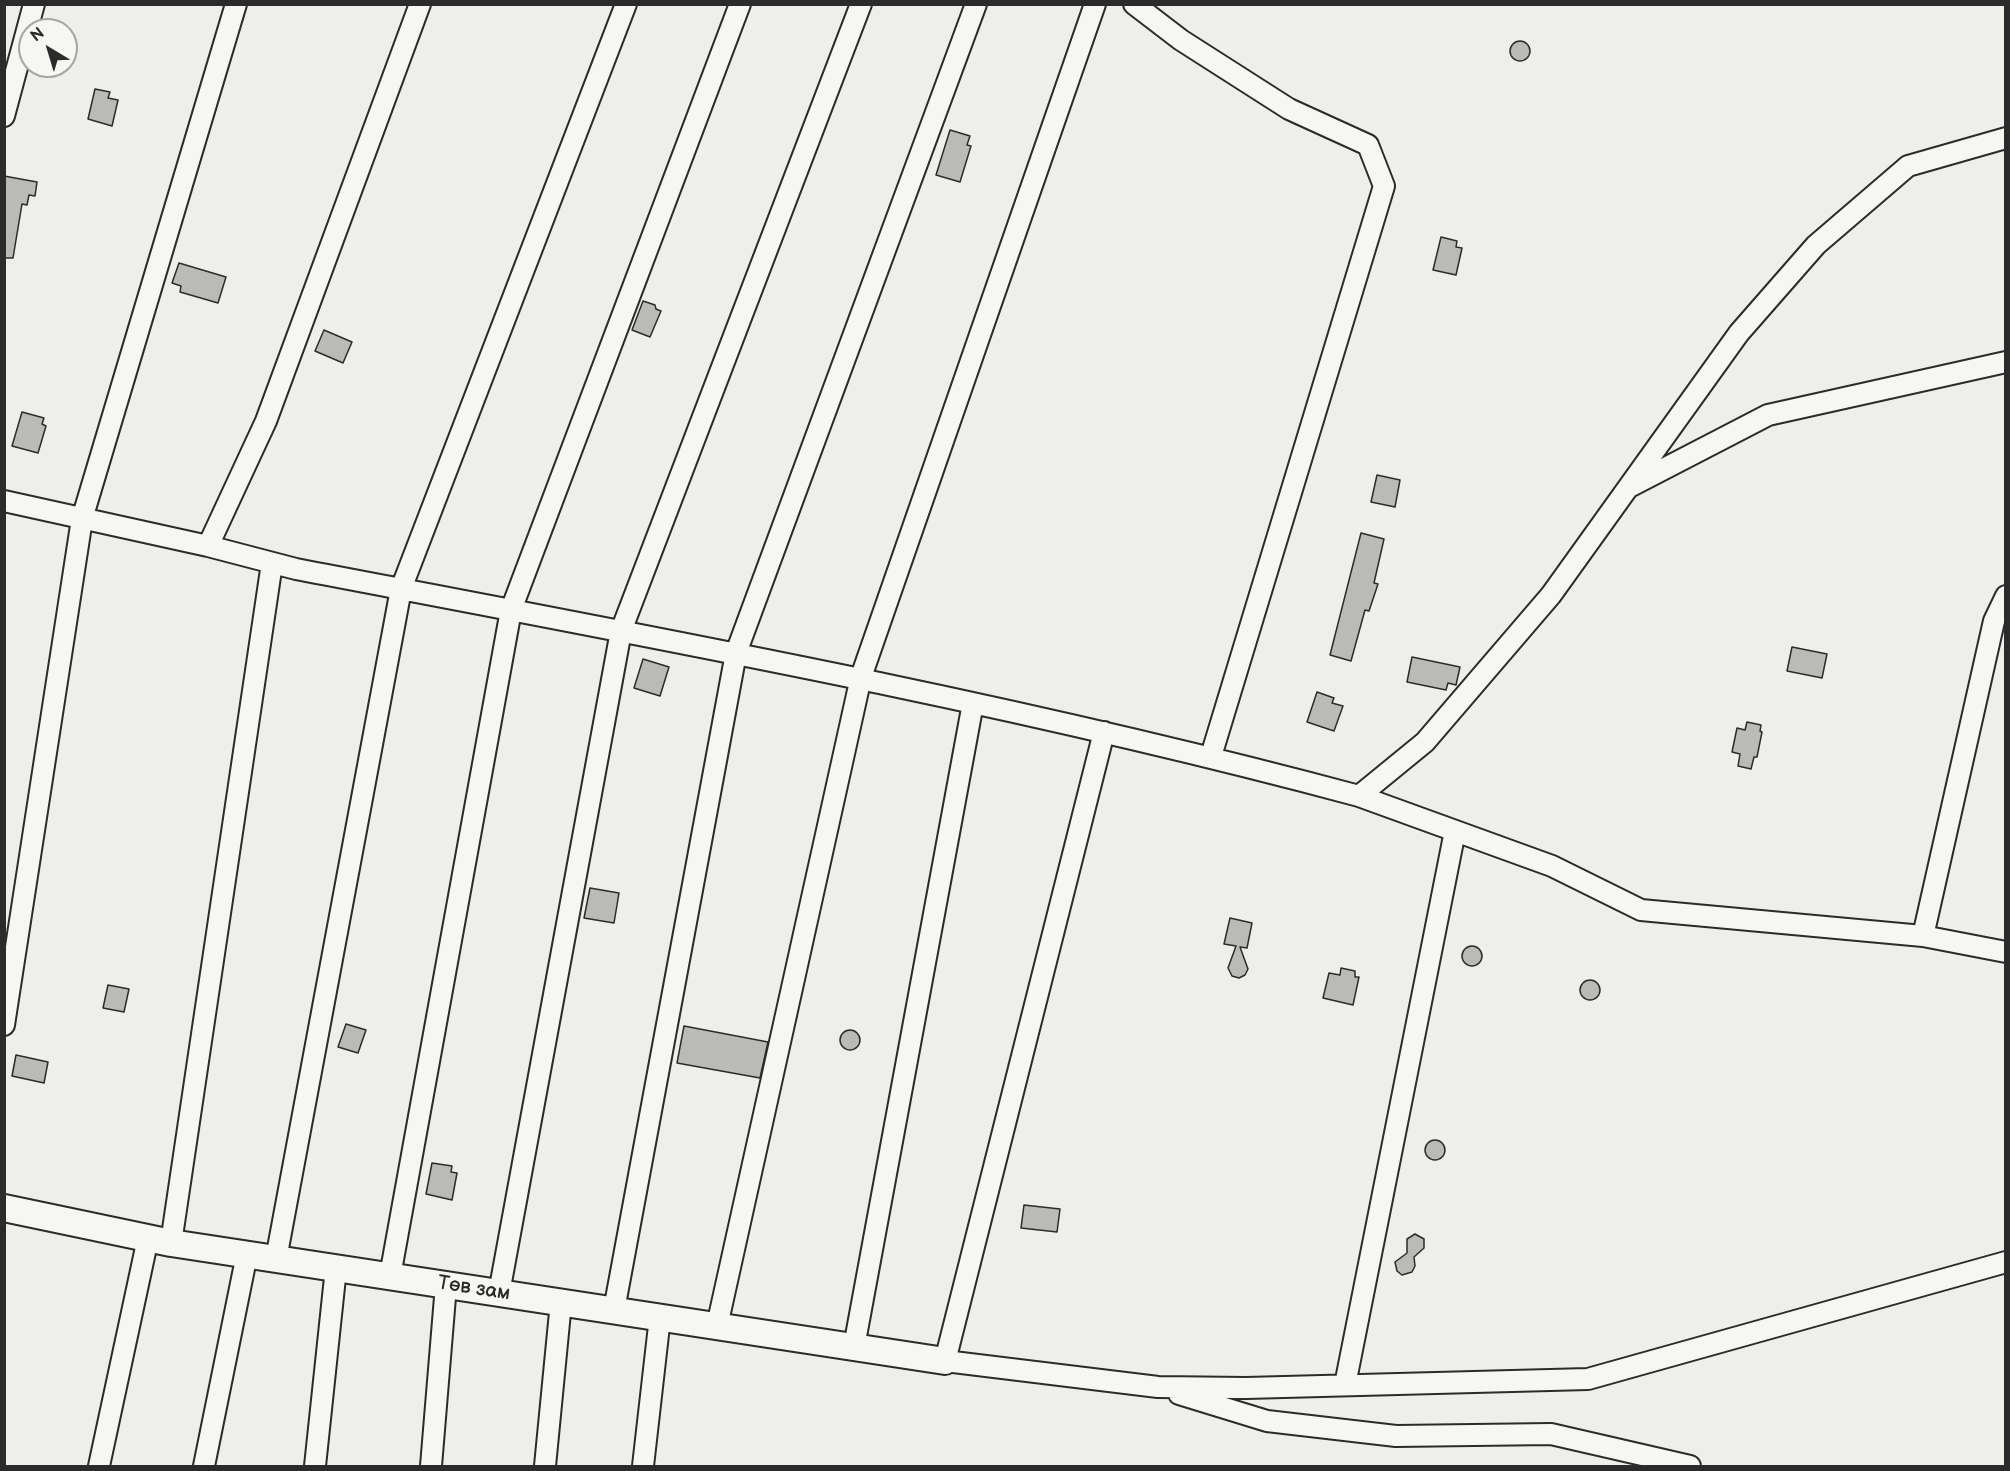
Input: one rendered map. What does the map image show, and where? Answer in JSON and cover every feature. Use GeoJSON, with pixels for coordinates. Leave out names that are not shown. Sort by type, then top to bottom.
{"type":"FeatureCollection","features":[{"type":"Feature","properties":{"kind":"street"},"geometry":{"type":"LineString","coordinates":[[4,117],[34,4]]}},
{"type":"Feature","properties":{"kind":"street"},"geometry":{"type":"LineString","coordinates":[[4,1024],[82,519],[236,4]]}},
{"type":"Feature","properties":{"kind":"street"},"geometry":{"type":"LineString","coordinates":[[208,546],[266,421],[420,4]]}},
{"type":"Feature","properties":{"kind":"street"},"geometry":{"type":"LineString","coordinates":[[276,1259],[401,589],[626,4]]}},
{"type":"Feature","properties":{"kind":"street"},"geometry":{"type":"LineString","coordinates":[[390,1276],[511,610],[740,4]]}},
{"type":"Feature","properties":{"kind":"street"},"geometry":{"type":"LineString","coordinates":[[614,1310],[736,653],[976,4]]}},
{"type":"Feature","properties":{"kind":"street"},"geometry":{"type":"LineString","coordinates":[[717,1326],[861,677],[1095,4]]}},
{"type":"Feature","properties":{"kind":"street"},"geometry":{"type":"LineString","coordinates":[[1134,4],[1180,40],[1289,109],[1368,145],[1384,186],[1211,756]]}},
{"type":"Feature","properties":{"kind":"street"},"geometry":{"type":"LineString","coordinates":[[499,1293],[621,631],[864,7]]}},
{"type":"Feature","properties":{"kind":"street"},"geometry":{"type":"LineString","coordinates":[[1359,796],[1425,742],[1551,595],[1739,333],[1816,245],[1908,166],[2006,138]]}},
{"type":"Feature","properties":{"kind":"street"},"geometry":{"type":"LineString","coordinates":[[1627,488],[1768,415],[2006,362]]}},
{"type":"Feature","properties":{"kind":"street"},"geometry":{"type":"LineString","coordinates":[[4,501],[208,546],[272,563],[861,677],[1211,756],[1359,796],[1552,866],[1641,910],[1923,936],[2006,952]]}},
{"type":"Feature","properties":{"kind":"street"},"geometry":{"type":"LineString","coordinates":[[99,1467],[160,1240],[272,563]]}},
{"type":"Feature","properties":{"kind":"street"},"geometry":{"type":"LineString","coordinates":[[1923,936],[1994,621],[2006,596]]}},
{"type":"Feature","properties":{"kind":"street"},"geometry":{"type":"LineString","coordinates":[[854,1347],[973,703]]}},
{"type":"Feature","properties":{"kind":"street"},"geometry":{"type":"LineString","coordinates":[[1104,732],[945,1361],[1158,1387],[1588,1379],[2006,1262]]}},
{"type":"Feature","properties":{"kind":"street"},"geometry":{"type":"LineString","coordinates":[[1345,1385],[1455,831]]}},
{"type":"Feature","properties":{"kind":"street","name":"Төв зам"},"geometry":{"type":"LineString","coordinates":[[4,1208],[160,1240],[276,1259],[945,1361]]}},
{"type":"Feature","properties":{"kind":"street"},"geometry":{"type":"LineString","coordinates":[[204,1467],[247,1254]]}},
{"type":"Feature","properties":{"kind":"street"},"geometry":{"type":"LineString","coordinates":[[315,1467],[336,1268]]}},
{"type":"Feature","properties":{"kind":"street"},"geometry":{"type":"LineString","coordinates":[[431,1467],[446,1285]]}},
{"type":"Feature","properties":{"kind":"street"},"geometry":{"type":"LineString","coordinates":[[545,1467],[561,1302]]}},
{"type":"Feature","properties":{"kind":"street"},"geometry":{"type":"LineString","coordinates":[[643,1467],[660,1317]]}},
{"type":"Feature","properties":{"kind":"street"},"geometry":{"type":"LineString","coordinates":[[1158,1387],[1267,1421],[1396,1436],[1551,1434],[1690,1467]]}},
{"type":"Feature","properties":{"kind":"building"},"geometry":{"type":"Polygon","coordinates":[[[1520,41],[1527,44],[1530,51],[1527,58],[1520,61],[1513,58],[1510,51],[1513,44],[1520,41]]]}},
{"type":"Feature","properties":{"kind":"building"},"geometry":{"type":"Polygon","coordinates":[[[95,89],[110,92],[108,98],[118,100],[112,126],[88,119],[95,89]]]}},
{"type":"Feature","properties":{"kind":"building"},"geometry":{"type":"Polygon","coordinates":[[[950,130],[970,136],[967,145],[971,146],[960,182],[936,175],[950,130]]]}},
{"type":"Feature","properties":{"kind":"building"},"geometry":{"type":"Polygon","coordinates":[[[4,176],[37,182],[35,196],[29,195],[27,205],[22,204],[13,258],[4,258],[4,176]]]}},
{"type":"Feature","properties":{"kind":"building"},"geometry":{"type":"Polygon","coordinates":[[[1441,237],[1457,241],[1456,247],[1462,248],[1456,275],[1433,270],[1441,237]]]}},
{"type":"Feature","properties":{"kind":"building"},"geometry":{"type":"Polygon","coordinates":[[[179,263],[226,277],[218,303],[180,292],[181,286],[172,283],[179,263]]]}},
{"type":"Feature","properties":{"kind":"building"},"geometry":{"type":"Polygon","coordinates":[[[643,301],[655,305],[656,309],[661,311],[650,337],[632,330],[643,301]]]}},
{"type":"Feature","properties":{"kind":"building"},"geometry":{"type":"Polygon","coordinates":[[[324,330],[352,342],[343,363],[315,351],[324,330]]]}},
{"type":"Feature","properties":{"kind":"building"},"geometry":{"type":"Polygon","coordinates":[[[22,412],[44,418],[42,424],[46,426],[38,453],[12,446],[22,412]]]}},
{"type":"Feature","properties":{"kind":"building"},"geometry":{"type":"Polygon","coordinates":[[[1377,475],[1400,480],[1395,507],[1371,502],[1377,475]]]}},
{"type":"Feature","properties":{"kind":"building"},"geometry":{"type":"Polygon","coordinates":[[[1361,533],[1384,539],[1374,583],[1378,584],[1369,611],[1365,610],[1351,661],[1330,655],[1361,533]]]}},
{"type":"Feature","properties":{"kind":"building"},"geometry":{"type":"Polygon","coordinates":[[[1792,647],[1827,654],[1822,678],[1787,671],[1792,647]]]}},
{"type":"Feature","properties":{"kind":"building"},"geometry":{"type":"Polygon","coordinates":[[[1412,657],[1460,667],[1456,685],[1448,683],[1446,690],[1407,682],[1412,657]]]}},
{"type":"Feature","properties":{"kind":"building"},"geometry":{"type":"Polygon","coordinates":[[[643,659],[669,667],[660,696],[634,688],[643,659]]]}},
{"type":"Feature","properties":{"kind":"building"},"geometry":{"type":"Polygon","coordinates":[[[1317,692],[1334,698],[1332,703],[1343,706],[1334,731],[1307,722],[1317,692]]]}},
{"type":"Feature","properties":{"kind":"building"},"geometry":{"type":"Polygon","coordinates":[[[1747,722],[1761,725],[1760,731],[1762,732],[1757,757],[1754,757],[1751,769],[1738,766],[1740,754],[1732,752],[1737,728],[1745,730],[1747,722]]]}},
{"type":"Feature","properties":{"kind":"building"},"geometry":{"type":"Polygon","coordinates":[[[590,888],[619,893],[614,923],[584,918],[590,888]]]}},
{"type":"Feature","properties":{"kind":"building"},"geometry":{"type":"Polygon","coordinates":[[[1230,918],[1252,923],[1247,948],[1240,947],[1248,969],[1245,975],[1239,978],[1232,976],[1228,968],[1236,946],[1224,944],[1230,918]]]}},
{"type":"Feature","properties":{"kind":"building"},"geometry":{"type":"Polygon","coordinates":[[[1472,946],[1479,949],[1482,956],[1479,963],[1472,966],[1465,963],[1462,956],[1465,949],[1472,946]]]}},
{"type":"Feature","properties":{"kind":"building"},"geometry":{"type":"Polygon","coordinates":[[[1341,968],[1355,971],[1355,977],[1359,977],[1353,1005],[1323,998],[1329,973],[1340,975],[1341,968]]]}},
{"type":"Feature","properties":{"kind":"building"},"geometry":{"type":"Polygon","coordinates":[[[1590,980],[1597,983],[1600,990],[1597,997],[1590,1000],[1583,997],[1580,990],[1583,983],[1590,980]]]}},
{"type":"Feature","properties":{"kind":"building"},"geometry":{"type":"Polygon","coordinates":[[[108,985],[129,989],[124,1012],[103,1008],[108,985]]]}},
{"type":"Feature","properties":{"kind":"building"},"geometry":{"type":"Polygon","coordinates":[[[346,1024],[366,1030],[358,1053],[338,1047],[346,1024]]]}},
{"type":"Feature","properties":{"kind":"building"},"geometry":{"type":"Polygon","coordinates":[[[684,1026],[768,1042],[760,1078],[677,1063],[684,1026]]]}},
{"type":"Feature","properties":{"kind":"building"},"geometry":{"type":"Polygon","coordinates":[[[850,1030],[857,1033],[860,1040],[857,1047],[850,1050],[843,1047],[840,1040],[843,1033],[850,1030]]]}},
{"type":"Feature","properties":{"kind":"building"},"geometry":{"type":"Polygon","coordinates":[[[16,1055],[48,1062],[44,1083],[12,1076],[16,1055]]]}},
{"type":"Feature","properties":{"kind":"building"},"geometry":{"type":"Polygon","coordinates":[[[1435,1140],[1442,1143],[1445,1150],[1442,1157],[1435,1160],[1428,1157],[1425,1150],[1428,1143],[1435,1140]]]}},
{"type":"Feature","properties":{"kind":"building"},"geometry":{"type":"Polygon","coordinates":[[[432,1163],[452,1166],[451,1172],[457,1173],[452,1200],[426,1194],[432,1163]]]}},
{"type":"Feature","properties":{"kind":"building"},"geometry":{"type":"Polygon","coordinates":[[[1024,1205],[1060,1209],[1057,1232],[1021,1228],[1024,1205]]]}},
{"type":"Feature","properties":{"kind":"building"},"geometry":{"type":"Polygon","coordinates":[[[1415,1234],[1424,1239],[1424,1248],[1414,1257],[1415,1266],[1412,1272],[1402,1275],[1397,1271],[1395,1262],[1407,1253],[1407,1239],[1415,1234]]]}}]}
